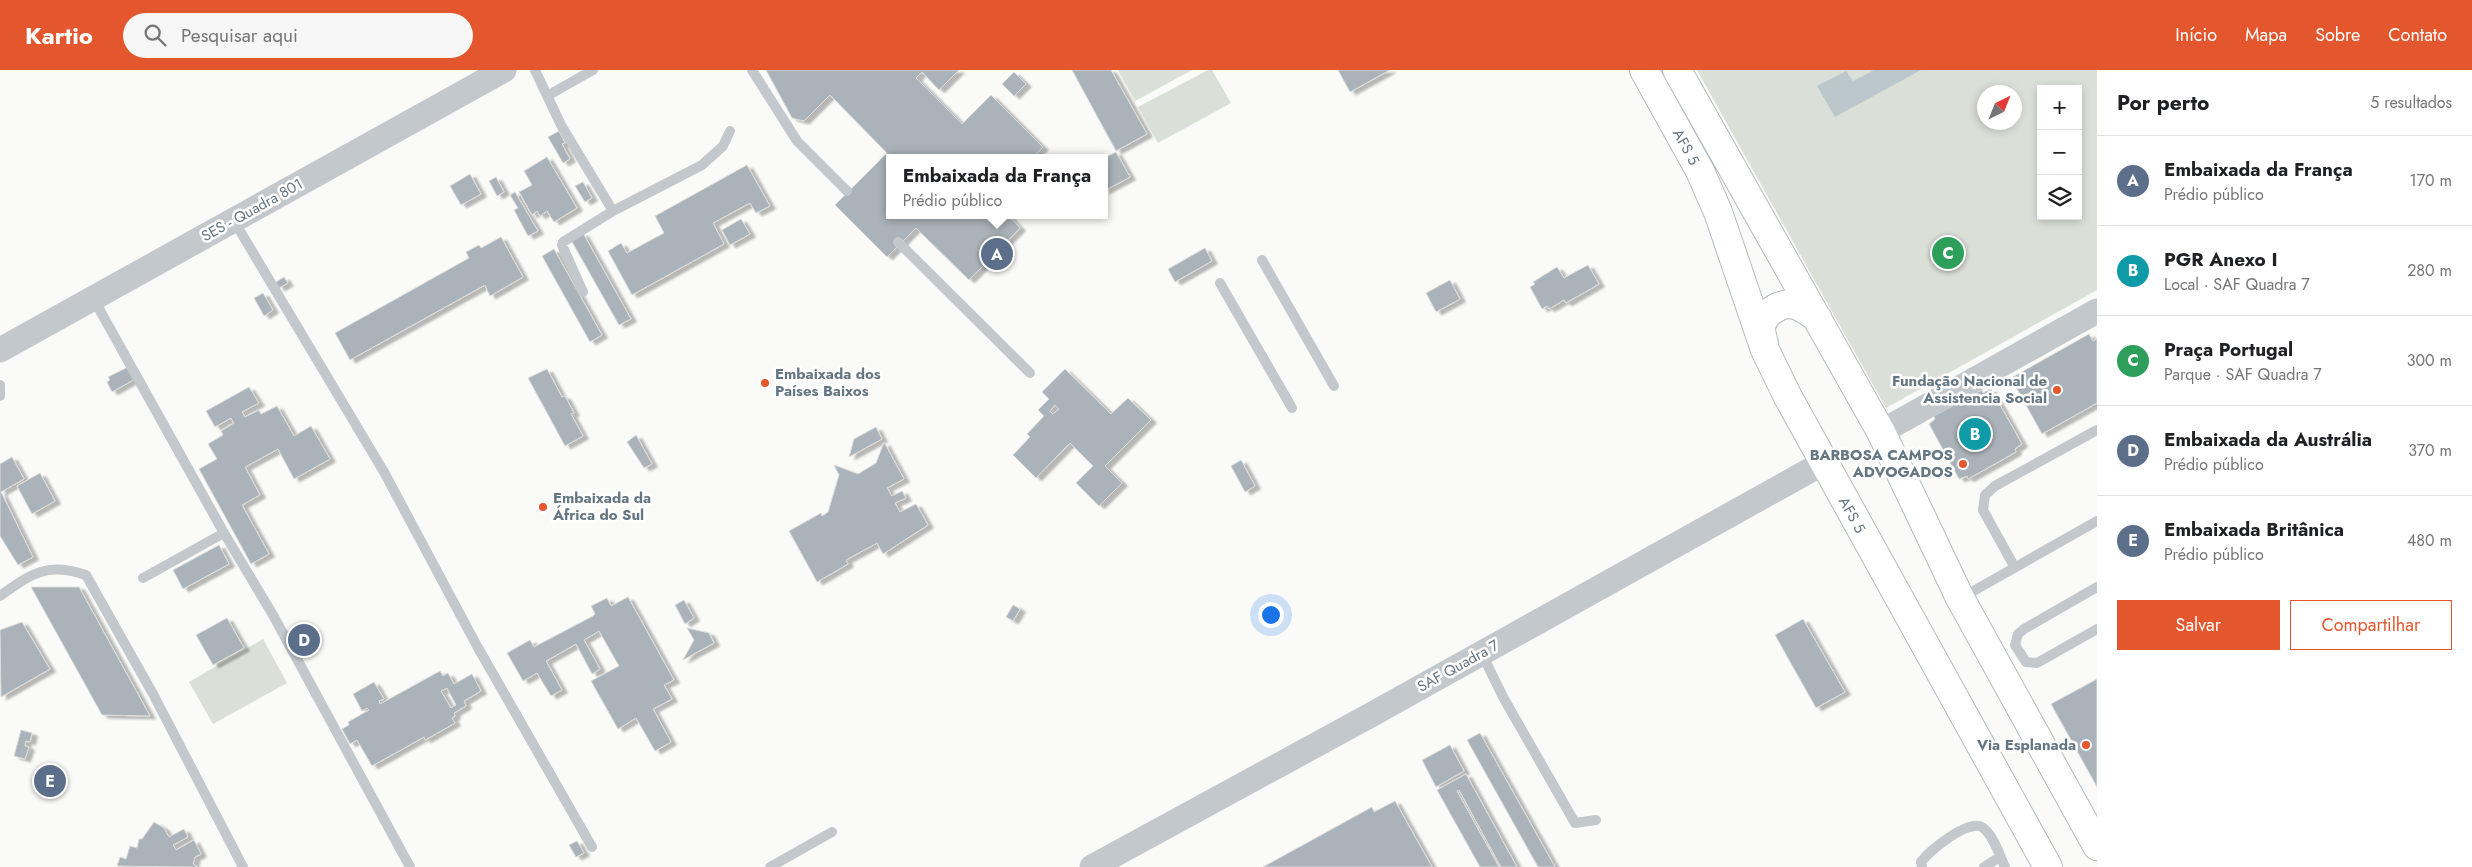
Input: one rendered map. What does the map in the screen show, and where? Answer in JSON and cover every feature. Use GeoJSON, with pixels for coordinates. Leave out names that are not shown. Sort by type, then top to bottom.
{"type":"FeatureCollection","features":[{"type":"Feature","properties":{"kind":"main road","name":"AFS 5"},"geometry":{"type":"LineString","coordinates":[[1644,70],[1700,171],[1718,212],[1765,350],[1823,463],[2048,867]]}},
{"type":"Feature","properties":{"kind":"main road","name":"AFS 5"},"geometry":{"type":"LineString","coordinates":[[1677,70],[1881,432],[1960,598],[2097,846]]}},
{"type":"Feature","properties":{"kind":"main road"},"geometry":{"type":"LineString","coordinates":[[1765,350],[1761,328],[1765,318],[1775,308],[1789,304],[1797,305],[1818,319]]}},
{"type":"Feature","properties":{"kind":"street","name":"SES - Quadra 801"},"geometry":{"type":"LineString","coordinates":[[0,350],[504,70]]}},
{"type":"Feature","properties":{"kind":"street"},"geometry":{"type":"LineString","coordinates":[[1881,432],[2097,311]]}},
{"type":"Feature","properties":{"kind":"street","name":"SAF Quadra 7"},"geometry":{"type":"LineString","coordinates":[[1092,867],[1823,463]]}},
{"type":"Feature","properties":{"kind":"lane"},"geometry":{"type":"LineString","coordinates":[[535,70],[561,125],[613,211]]}},
{"type":"Feature","properties":{"kind":"lane"},"geometry":{"type":"LineString","coordinates":[[547,96],[592,70]]}},
{"type":"Feature","properties":{"kind":"lane"},"geometry":{"type":"LineString","coordinates":[[752,70],[797,141],[847,191]]}},
{"type":"Feature","properties":{"kind":"lane"},"geometry":{"type":"LineString","coordinates":[[583,292],[562,245],[564,242],[613,211],[702,165],[722,146],[730,131]]}},
{"type":"Feature","properties":{"kind":"lane"},"geometry":{"type":"LineString","coordinates":[[233,220],[384,472],[477,646],[592,847]]}},
{"type":"Feature","properties":{"kind":"lane"},"geometry":{"type":"LineString","coordinates":[[898,242],[1030,374]]}},
{"type":"Feature","properties":{"kind":"lane"},"geometry":{"type":"LineString","coordinates":[[1262,260],[1334,386]]}},
{"type":"Feature","properties":{"kind":"lane"},"geometry":{"type":"LineString","coordinates":[[1220,283],[1292,408]]}},
{"type":"Feature","properties":{"kind":"lane"},"geometry":{"type":"LineString","coordinates":[[93,298],[224,533],[273,614],[410,867]]}},
{"type":"Feature","properties":{"kind":"lane"},"geometry":{"type":"LineString","coordinates":[[0,385],[0,396]]}},
{"type":"Feature","properties":{"kind":"lane"},"geometry":{"type":"LineString","coordinates":[[2014,566],[1983,510],[1985,495],[1995,486],[2097,430]]}},
{"type":"Feature","properties":{"kind":"lane"},"geometry":{"type":"LineString","coordinates":[[1960,598],[2014,566],[2097,522]]}},
{"type":"Feature","properties":{"kind":"lane"},"geometry":{"type":"LineString","coordinates":[[143,578],[224,533]]}},
{"type":"Feature","properties":{"kind":"lane"},"geometry":{"type":"LineString","coordinates":[[0,596],[25,578],[46,570],[66,569],[86,575],[153,694],[243,867]]}},
{"type":"Feature","properties":{"kind":"lane"},"geometry":{"type":"LineString","coordinates":[[2097,587],[2024,628],[2018,634],[2016,645],[2026,662],[2037,663],[2097,629]]}},
{"type":"Feature","properties":{"kind":"lane"},"geometry":{"type":"LineString","coordinates":[[1482,653],[1503,697],[1575,823],[1596,820]]}},
{"type":"Feature","properties":{"kind":"lane"},"geometry":{"type":"LineString","coordinates":[[1922,867],[1921,862],[1928,852],[1964,828],[1974,826],[1981,826],[1987,831],[2006,867]]}},
{"type":"Feature","properties":{"kind":"lane"},"geometry":{"type":"LineString","coordinates":[[770,867],[832,832]]}},
{"type":"Feature","properties":{"kind":"lane"},"geometry":{"type":"LineString","coordinates":[[1984,867],[2000,857]]}},
{"type":"Feature","properties":{"kind":"shaded area"},"geometry":{"type":"Polygon","coordinates":[[[1118,70],[1192,70],[1135,101],[1118,70]]]}},
{"type":"Feature","properties":{"kind":"shaded area"},"geometry":{"type":"Polygon","coordinates":[[[1208,70],[1212,70],[1231,103],[1158,143],[1138,107],[1208,70]]]}},
{"type":"Feature","properties":{"kind":"shaded area"},"geometry":{"type":"Polygon","coordinates":[[[1697,70],[2097,70],[2097,290],[1886,408],[1697,70]]]}},
{"type":"Feature","properties":{"kind":"shaded area"},"geometry":{"type":"Polygon","coordinates":[[[1874,70],[1921,70],[1835,117],[1817,86],[1846,71],[1853,81],[1874,70]]]}},
{"type":"Feature","properties":{"kind":"shaded area"},"geometry":{"type":"Polygon","coordinates":[[[263,639],[287,683],[213,724],[189,682],[263,639]]]}},
{"type":"Feature","properties":{"kind":"building"},"geometry":{"type":"Polygon","coordinates":[[[766,70],[959,70],[939,90],[922,72],[916,78],[962,124],[991,95],[1043,147],[1036,154],[886,154],[830,95],[804,121],[792,118],[766,70]]]}},
{"type":"Feature","properties":{"kind":"building"},"geometry":{"type":"Polygon","coordinates":[[[1072,70],[1111,70],[1147,134],[1116,151],[1072,70]]]}},
{"type":"Feature","properties":{"kind":"building"},"geometry":{"type":"Polygon","coordinates":[[[1338,70],[1390,70],[1350,92],[1338,70]]]}},
{"type":"Feature","properties":{"kind":"building"},"geometry":{"type":"Polygon","coordinates":[[[1014,72],[1026,84],[1014,96],[1002,84],[1014,72]]]}},
{"type":"Feature","properties":{"kind":"building"},"geometry":{"type":"Polygon","coordinates":[[[559,131],[565,143],[562,144],[570,159],[563,163],[548,137],[559,131]]]}},
{"type":"Feature","properties":{"kind":"building"},"geometry":{"type":"Polygon","coordinates":[[[1116,152],[1130,177],[1108,189],[1108,156],[1116,152]]]}},
{"type":"Feature","properties":{"kind":"building"},"geometry":{"type":"Polygon","coordinates":[[[886,154],[886,219],[1012,219],[1020,228],[969,280],[916,228],[887,257],[835,205],[886,154]]]}},
{"type":"Feature","properties":{"kind":"building"},"geometry":{"type":"Polygon","coordinates":[[[547,157],[577,208],[554,222],[547,211],[540,216],[537,211],[532,215],[519,192],[532,185],[524,171],[547,157]]]}},
{"type":"Feature","properties":{"kind":"building"},"geometry":{"type":"Polygon","coordinates":[[[747,165],[770,206],[756,213],[750,203],[713,223],[724,244],[632,295],[608,251],[621,243],[627,253],[664,233],[655,216],[747,165]]]}},
{"type":"Feature","properties":{"kind":"building"},"geometry":{"type":"Polygon","coordinates":[[[470,174],[481,194],[461,205],[450,186],[470,174]]]}},
{"type":"Feature","properties":{"kind":"building"},"geometry":{"type":"Polygon","coordinates":[[[496,177],[504,192],[497,196],[489,181],[496,177]]]}},
{"type":"Feature","properties":{"kind":"building"},"geometry":{"type":"Polygon","coordinates":[[[583,182],[592,198],[585,202],[575,186],[583,182]]]}},
{"type":"Feature","properties":{"kind":"building"},"geometry":{"type":"Polygon","coordinates":[[[515,192],[538,231],[528,236],[514,210],[518,208],[510,195],[515,192]]]}},
{"type":"Feature","properties":{"kind":"building"},"geometry":{"type":"Polygon","coordinates":[[[741,219],[750,234],[730,245],[722,230],[741,219]]]}},
{"type":"Feature","properties":{"kind":"building"},"geometry":{"type":"Polygon","coordinates":[[[583,233],[631,319],[619,325],[571,240],[583,233]]]}},
{"type":"Feature","properties":{"kind":"building"},"geometry":{"type":"Polygon","coordinates":[[[501,237],[523,277],[490,296],[485,285],[350,360],[335,333],[469,258],[466,252],[479,245],[481,248],[501,237]]]}},
{"type":"Feature","properties":{"kind":"building"},"geometry":{"type":"Polygon","coordinates":[[[1205,248],[1212,261],[1175,282],[1168,269],[1205,248]]]}},
{"type":"Feature","properties":{"kind":"building"},"geometry":{"type":"Polygon","coordinates":[[[554,249],[602,335],[590,342],[542,256],[554,249]]]}},
{"type":"Feature","properties":{"kind":"building"},"geometry":{"type":"Polygon","coordinates":[[[1588,265],[1599,284],[1566,303],[1564,300],[1549,309],[1547,306],[1542,309],[1530,287],[1535,284],[1533,282],[1557,267],[1564,278],[1588,265]]]}},
{"type":"Feature","properties":{"kind":"building"},"geometry":{"type":"Polygon","coordinates":[[[284,277],[288,283],[279,288],[276,282],[284,277]]]}},
{"type":"Feature","properties":{"kind":"building"},"geometry":{"type":"Polygon","coordinates":[[[1450,280],[1460,299],[1436,312],[1426,293],[1450,280]]]}},
{"type":"Feature","properties":{"kind":"building"},"geometry":{"type":"Polygon","coordinates":[[[263,293],[273,310],[264,316],[254,298],[263,293]]]}},
{"type":"Feature","properties":{"kind":"building","name":"Fundação Nacional de Assistencia Social"},"geometry":{"type":"Polygon","coordinates":[[[2089,334],[2093,341],[2097,339],[2097,403],[2042,434],[2011,378],[2089,334]]]}},
{"type":"Feature","properties":{"kind":"building"},"geometry":{"type":"Polygon","coordinates":[[[128,367],[135,379],[112,392],[107,382],[110,380],[108,377],[128,367]]]}},
{"type":"Feature","properties":{"kind":"building"},"geometry":{"type":"Polygon","coordinates":[[[547,369],[562,397],[565,396],[574,413],[571,414],[583,436],[565,446],[528,378],[547,369]]]}},
{"type":"Feature","properties":{"kind":"building"},"geometry":{"type":"Polygon","coordinates":[[[1065,369],[1111,414],[1128,398],[1151,420],[1105,466],[1122,483],[1099,506],[1076,483],[1093,466],[1070,443],[1036,478],[1013,455],[1030,437],[1027,434],[1044,416],[1038,410],[1049,399],[1042,392],[1065,369]],[[1055,405],[1050,411],[1053,414],[1059,409],[1055,405]]]}},
{"type":"Feature","properties":{"kind":"building"},"geometry":{"type":"Polygon","coordinates":[[[249,387],[259,403],[242,412],[245,417],[259,410],[261,414],[277,406],[294,436],[311,426],[330,459],[294,479],[278,449],[245,467],[260,495],[242,505],[269,554],[251,564],[199,469],[217,459],[208,444],[223,435],[221,431],[234,423],[231,418],[215,427],[206,411],[249,387]]]}},
{"type":"Feature","properties":{"kind":"building"},"geometry":{"type":"Polygon","coordinates":[[[1991,389],[2022,444],[2015,449],[2016,452],[1968,479],[1967,476],[1959,479],[1929,424],[1935,419],[1934,416],[1982,390],[1983,393],[1991,389]]]}},
{"type":"Feature","properties":{"kind":"building"},"geometry":{"type":"Polygon","coordinates":[[[876,427],[882,439],[849,457],[854,439],[876,427]]]}},
{"type":"Feature","properties":{"kind":"building"},"geometry":{"type":"Polygon","coordinates":[[[636,435],[652,464],[644,468],[627,442],[636,435]]]}},
{"type":"Feature","properties":{"kind":"building"},"geometry":{"type":"Polygon","coordinates":[[[884,442],[904,479],[887,488],[892,496],[902,491],[906,498],[895,503],[900,512],[916,504],[928,525],[883,554],[877,543],[846,560],[848,564],[817,582],[789,531],[821,513],[822,516],[828,512],[839,475],[834,465],[858,474],[876,463],[884,442]]]}},
{"type":"Feature","properties":{"kind":"building"},"geometry":{"type":"Polygon","coordinates":[[[12,457],[24,479],[1,492],[33,557],[18,565],[0,536],[0,464],[12,457]]]}},
{"type":"Feature","properties":{"kind":"building"},"geometry":{"type":"Polygon","coordinates":[[[1241,460],[1255,486],[1245,492],[1231,466],[1241,460]]]}},
{"type":"Feature","properties":{"kind":"building"},"geometry":{"type":"Polygon","coordinates":[[[40,473],[55,501],[32,514],[17,486],[40,473]]]}},
{"type":"Feature","properties":{"kind":"building"},"geometry":{"type":"Polygon","coordinates":[[[219,545],[229,564],[183,589],[173,570],[219,545]]]}},
{"type":"Feature","properties":{"kind":"building"},"geometry":{"type":"Polygon","coordinates":[[[31,587],[79,587],[150,716],[102,715],[31,587]]]}},
{"type":"Feature","properties":{"kind":"building"},"geometry":{"type":"Polygon","coordinates":[[[628,597],[674,680],[664,685],[672,699],[653,709],[671,742],[655,751],[636,718],[618,729],[591,681],[619,666],[599,631],[584,640],[600,669],[592,674],[576,644],[546,661],[562,690],[551,696],[537,673],[523,681],[507,653],[530,640],[534,647],[593,616],[595,614],[591,606],[607,598],[611,606],[628,597]]]}},
{"type":"Feature","properties":{"kind":"building"},"geometry":{"type":"Polygon","coordinates":[[[684,600],[694,618],[685,624],[675,605],[684,600]]]}},
{"type":"Feature","properties":{"kind":"building"},"geometry":{"type":"Polygon","coordinates":[[[1013,605],[1020,609],[1013,621],[1006,617],[1013,605]]]}},
{"type":"Feature","properties":{"kind":"building"},"geometry":{"type":"Polygon","coordinates":[[[227,618],[244,648],[213,665],[196,635],[227,618]]]}},
{"type":"Feature","properties":{"kind":"building"},"geometry":{"type":"Polygon","coordinates":[[[1803,619],[1845,692],[1816,708],[1775,635],[1803,619]]]}},
{"type":"Feature","properties":{"kind":"building"},"geometry":{"type":"Polygon","coordinates":[[[22,622],[50,669],[1,697],[0,630],[22,622]]]}},
{"type":"Feature","properties":{"kind":"building"},"geometry":{"type":"Polygon","coordinates":[[[687,628],[709,633],[714,643],[683,660],[694,640],[687,628]]]}},
{"type":"Feature","properties":{"kind":"building"},"geometry":{"type":"Polygon","coordinates":[[[440,671],[443,676],[448,673],[454,684],[472,674],[481,691],[464,701],[466,706],[454,713],[455,716],[452,718],[455,723],[425,740],[424,737],[372,766],[357,740],[350,744],[342,729],[349,725],[348,722],[369,710],[367,708],[362,711],[353,694],[374,682],[384,699],[379,701],[380,704],[440,671]],[[447,688],[441,691],[451,708],[456,705],[447,688]]]}},
{"type":"Feature","properties":{"kind":"building","name":"Via Esplanada"},"geometry":{"type":"Polygon","coordinates":[[[2097,679],[2097,787],[2051,704],[2097,679]]]}},
{"type":"Feature","properties":{"kind":"building"},"geometry":{"type":"Polygon","coordinates":[[[21,730],[32,733],[30,742],[26,741],[25,746],[29,747],[25,759],[14,756],[21,730]]]}},
{"type":"Feature","properties":{"kind":"building"},"geometry":{"type":"Polygon","coordinates":[[[1480,733],[1555,867],[1538,867],[1467,740],[1480,733]]]}},
{"type":"Feature","properties":{"kind":"building"},"geometry":{"type":"Polygon","coordinates":[[[1450,745],[1464,771],[1436,787],[1422,760],[1450,745]]]}},
{"type":"Feature","properties":{"kind":"building"},"geometry":{"type":"Polygon","coordinates":[[[1466,774],[1517,867],[1501,867],[1459,790],[1457,791],[1499,867],[1480,867],[1437,790],[1466,774]]]}},
{"type":"Feature","properties":{"kind":"building"},"geometry":{"type":"Polygon","coordinates":[[[1395,801],[1432,867],[1263,867],[1372,807],[1374,812],[1395,801]]]}},
{"type":"Feature","properties":{"kind":"building"},"geometry":{"type":"Polygon","coordinates":[[[154,822],[164,828],[169,837],[184,829],[188,837],[173,845],[176,850],[194,840],[201,854],[195,857],[193,864],[198,867],[117,866],[120,857],[126,859],[130,846],[137,848],[139,839],[142,839],[154,822]]]}},
{"type":"Feature","properties":{"kind":"building"},"geometry":{"type":"Polygon","coordinates":[[[577,841],[584,853],[576,857],[569,845],[577,841]]]}},
{"type":"Feature","properties":{"kind":"place","name":"Praça Portugal"},"geometry":{"type":"Point","coordinates":[1948,253]}},
{"type":"Feature","properties":{"kind":"place","name":"Embaixada da França"},"geometry":{"type":"Point","coordinates":[997,254]}},
{"type":"Feature","properties":{"kind":"place","name":"Embaixada dos Países Baixos"},"geometry":{"type":"Point","coordinates":[765,383]}},
{"type":"Feature","properties":{"kind":"place","name":"Fundação Nacional de Assistencia Social"},"geometry":{"type":"Point","coordinates":[2057,390]}},
{"type":"Feature","properties":{"kind":"place","name":"PGR Anexo I"},"geometry":{"type":"Point","coordinates":[1975,434]}},
{"type":"Feature","properties":{"kind":"place","name":"BARBOSA CAMPOS ADVOGADOS"},"geometry":{"type":"Point","coordinates":[1963,464]}},
{"type":"Feature","properties":{"kind":"place","name":"Embaixada da África do Sul"},"geometry":{"type":"Point","coordinates":[543,507]}},
{"type":"Feature","properties":{"kind":"place","name":"Embaixada da Austrália"},"geometry":{"type":"Point","coordinates":[304,640]}},
{"type":"Feature","properties":{"kind":"place","name":"Via Esplanada"},"geometry":{"type":"Point","coordinates":[2086,745]}},
{"type":"Feature","properties":{"kind":"place","name":"Embaixada Britânica"},"geometry":{"type":"Point","coordinates":[50,781]}}]}
